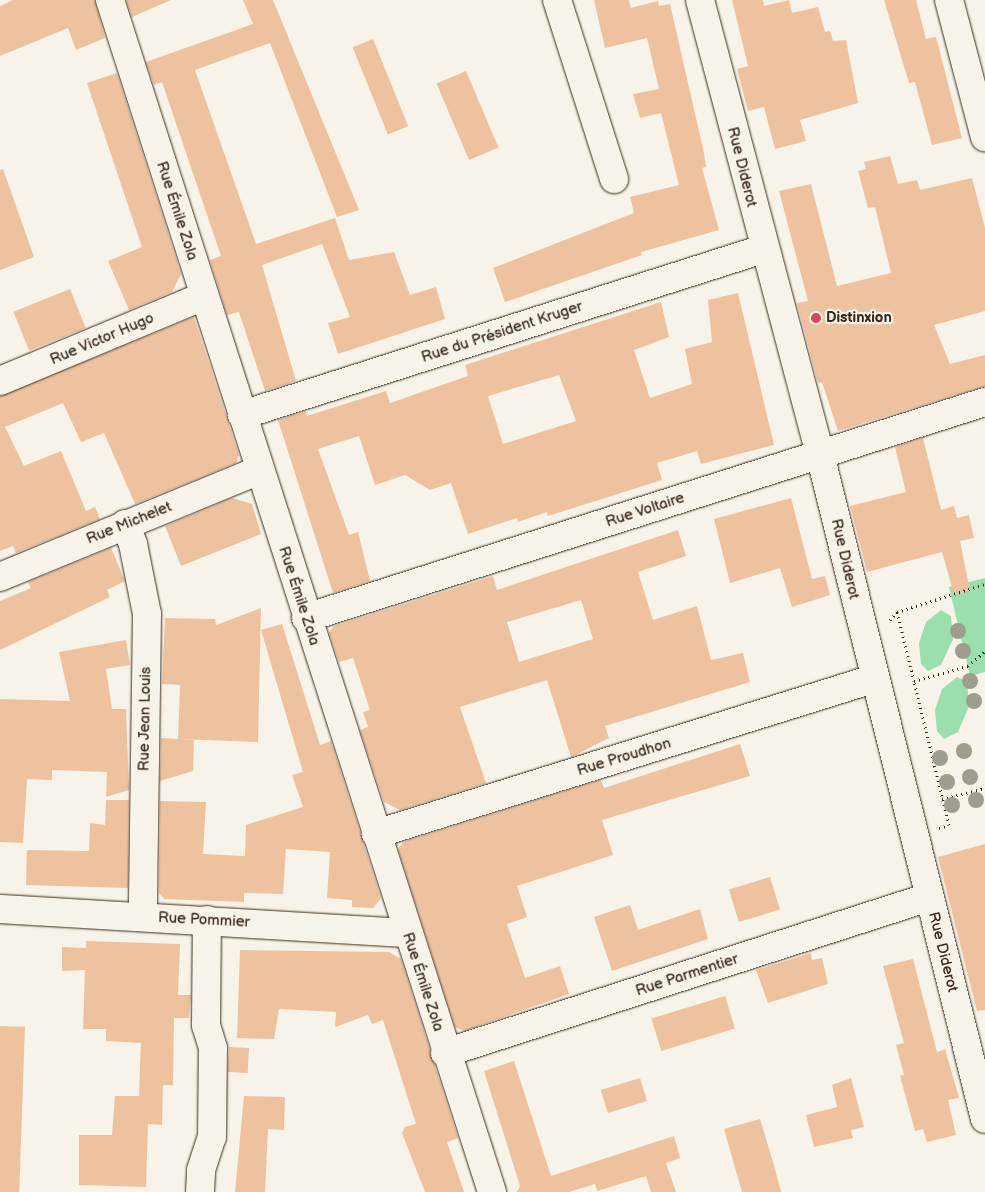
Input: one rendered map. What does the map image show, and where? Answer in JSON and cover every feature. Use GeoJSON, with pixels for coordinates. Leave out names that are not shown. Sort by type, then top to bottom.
{"type":"FeatureCollection","features":[{"type":"Feature","properties":{"kind":"street","name":"Rue Émile Zola"},"geometry":{"type":"LineString","coordinates":[[110,0],[445,1053],[492,1192]]}},
{"type":"Feature","properties":{"kind":"street"},"geometry":{"type":"LineString","coordinates":[[557,0],[614,179]]}},
{"type":"Feature","properties":{"kind":"street","name":"Rue Diderot"},"geometry":{"type":"LineString","coordinates":[[700,0],[763,248],[820,454],[873,679],[985,1119]]}},
{"type":"Feature","properties":{"kind":"street"},"geometry":{"type":"LineString","coordinates":[[949,0],[985,137]]}},
{"type":"Feature","properties":{"kind":"street","name":"Rue du Président Kruger"},"geometry":{"type":"LineString","coordinates":[[242,415],[763,248]]}},
{"type":"Feature","properties":{"kind":"street","name":"Rue Victor Hugo"},"geometry":{"type":"LineString","coordinates":[[0,381],[204,296]]}},
{"type":"Feature","properties":{"kind":"street","name":"Rue Voltaire"},"geometry":{"type":"LineString","coordinates":[[306,618],[985,402]]}},
{"type":"Feature","properties":{"kind":"street","name":"Rue Michelet"},"geometry":{"type":"LineString","coordinates":[[0,577],[259,470]]}},
{"type":"Feature","properties":{"kind":"street","name":"Rue Jean Louis"},"geometry":{"type":"LineString","coordinates":[[125,524],[147,614],[143,917]]}},
{"type":"Feature","properties":{"kind":"street","name":"Rue Proudhon"},"geometry":{"type":"LineString","coordinates":[[376,834],[873,679]]}},
{"type":"Feature","properties":{"kind":"street","name":"Rue Parmentier"},"geometry":{"type":"LineString","coordinates":[[445,1053],[929,897]]}},
{"type":"Feature","properties":{"kind":"street","name":"Rue Pommier"},"geometry":{"type":"LineString","coordinates":[[0,909],[408,933]]}},
{"type":"Feature","properties":{"kind":"street"},"geometry":{"type":"LineString","coordinates":[[200,1192],[201,1170],[212,1137],[213,1048],[206,1025],[207,920]]}},
{"type":"Feature","properties":{"kind":"path"},"geometry":{"type":"LineString","coordinates":[[897,612],[985,584]]}},
{"type":"Feature","properties":{"kind":"path"},"geometry":{"type":"LineString","coordinates":[[914,834],[948,825],[914,681],[968,666],[985,651]]}},
{"type":"Feature","properties":{"kind":"path"},"geometry":{"type":"LineString","coordinates":[[942,799],[985,788]]}},
{"type":"Feature","properties":{"kind":"green space"},"geometry":{"type":"Polygon","coordinates":[[[985,578],[985,672],[970,676],[949,587],[985,578]]]}},
{"type":"Feature","properties":{"kind":"green space"},"geometry":{"type":"Polygon","coordinates":[[[941,610],[951,616],[953,639],[941,665],[928,671],[921,664],[919,643],[926,622],[941,610]]]}},
{"type":"Feature","properties":{"kind":"green space"},"geometry":{"type":"Polygon","coordinates":[[[957,677],[967,682],[969,706],[958,732],[944,739],[937,731],[935,710],[942,689],[957,677]]]}},
{"type":"Feature","properties":{"kind":"building"},"geometry":{"type":"Polygon","coordinates":[[[13,0],[95,0],[105,38],[76,50],[68,28],[0,56],[0,6],[13,0]]]}},
{"type":"Feature","properties":{"kind":"building"},"geometry":{"type":"Polygon","coordinates":[[[126,0],[171,0],[132,17],[126,0]]]}},
{"type":"Feature","properties":{"kind":"building"},"geometry":{"type":"Polygon","coordinates":[[[243,0],[273,0],[359,210],[337,217],[270,43],[195,70],[256,244],[335,218],[349,260],[394,252],[410,295],[436,287],[445,319],[338,354],[328,323],[350,317],[322,244],[262,265],[296,381],[265,391],[239,312],[227,315],[210,260],[221,256],[162,82],[154,85],[146,62],[253,24],[243,0]]]}},
{"type":"Feature","properties":{"kind":"building"},"geometry":{"type":"Polygon","coordinates":[[[594,0],[629,0],[631,8],[658,1],[659,6],[670,4],[704,153],[706,167],[702,168],[719,230],[641,252],[642,255],[505,302],[493,268],[634,213],[630,197],[679,185],[661,113],[640,118],[633,94],[659,89],[647,38],[605,48],[594,0]]]}},
{"type":"Feature","properties":{"kind":"building"},"geometry":{"type":"Polygon","coordinates":[[[732,0],[763,0],[764,6],[789,0],[792,13],[818,7],[825,32],[830,31],[833,41],[846,40],[858,103],[800,120],[806,141],[775,149],[764,107],[748,111],[737,69],[748,66],[732,0]]]}},
{"type":"Feature","properties":{"kind":"building"},"geometry":{"type":"Polygon","coordinates":[[[884,0],[916,0],[926,39],[936,37],[962,138],[932,145],[915,82],[909,83],[884,0]]]}},
{"type":"Feature","properties":{"kind":"building"},"geometry":{"type":"Polygon","coordinates":[[[373,39],[408,126],[388,134],[353,47],[373,39]]]}},
{"type":"Feature","properties":{"kind":"building"},"geometry":{"type":"Polygon","coordinates":[[[466,71],[498,147],[469,160],[437,84],[466,71]]]}},
{"type":"Feature","properties":{"kind":"building"},"geometry":{"type":"Polygon","coordinates":[[[117,73],[181,274],[172,292],[129,310],[108,261],[142,247],[87,83],[117,73]]]}},
{"type":"Feature","properties":{"kind":"building"},"geometry":{"type":"Polygon","coordinates":[[[890,156],[898,184],[917,180],[920,190],[972,178],[985,228],[985,311],[934,325],[950,364],[985,355],[985,386],[838,431],[822,382],[818,383],[797,303],[808,301],[779,191],[811,184],[837,286],[891,273],[875,207],[868,208],[858,171],[866,169],[864,162],[890,156]]]}},
{"type":"Feature","properties":{"kind":"building"},"geometry":{"type":"Polygon","coordinates":[[[3,169],[34,257],[0,270],[0,170],[3,169]]]}},
{"type":"Feature","properties":{"kind":"building"},"geometry":{"type":"Polygon","coordinates":[[[70,289],[86,328],[29,351],[13,312],[70,289]]]}},
{"type":"Feature","properties":{"kind":"building"},"geometry":{"type":"Polygon","coordinates":[[[738,293],[774,445],[701,464],[697,451],[657,463],[662,480],[548,516],[547,512],[518,522],[517,518],[468,534],[451,483],[430,490],[405,475],[375,485],[359,436],[318,449],[349,535],[358,532],[370,581],[333,593],[278,420],[306,411],[307,416],[386,391],[390,403],[468,376],[465,365],[661,302],[669,337],[634,350],[650,398],[692,384],[685,349],[712,342],[708,300],[738,293]],[[559,375],[488,396],[503,444],[576,421],[559,375]]]}},
{"type":"Feature","properties":{"kind":"building"},"geometry":{"type":"Polygon","coordinates":[[[194,317],[239,455],[236,463],[135,504],[104,433],[81,442],[63,403],[5,427],[24,466],[61,451],[86,511],[95,507],[100,519],[16,553],[13,546],[0,551],[0,396],[194,317]]]}},
{"type":"Feature","properties":{"kind":"building"},"geometry":{"type":"Polygon","coordinates":[[[923,438],[941,510],[954,506],[957,518],[969,515],[974,538],[960,541],[970,591],[954,594],[942,552],[867,572],[850,506],[906,492],[895,447],[923,438]]]}},
{"type":"Feature","properties":{"kind":"building"},"geometry":{"type":"Polygon","coordinates":[[[232,498],[252,504],[261,534],[181,566],[165,526],[232,498]]]}},
{"type":"Feature","properties":{"kind":"building"},"geometry":{"type":"Polygon","coordinates":[[[791,498],[812,579],[825,576],[830,595],[792,607],[780,568],[730,583],[714,519],[791,498]]]}},
{"type":"Feature","properties":{"kind":"building"},"geometry":{"type":"Polygon","coordinates":[[[678,530],[686,556],[638,572],[653,620],[697,606],[711,660],[743,653],[750,682],[605,726],[609,738],[571,757],[547,680],[460,707],[486,783],[400,810],[384,802],[360,730],[368,727],[363,712],[370,710],[353,658],[339,662],[329,632],[334,626],[493,576],[497,590],[678,530]],[[581,600],[507,622],[519,662],[593,639],[581,600]]]}},
{"type":"Feature","properties":{"kind":"building"},"geometry":{"type":"Polygon","coordinates":[[[111,548],[125,581],[107,590],[110,597],[0,650],[0,601],[31,588],[28,582],[111,548]]]}},
{"type":"Feature","properties":{"kind":"building"},"geometry":{"type":"Polygon","coordinates":[[[261,608],[258,742],[180,739],[194,740],[193,771],[160,781],[161,738],[178,739],[180,685],[162,684],[165,618],[215,619],[216,625],[261,608]]]}},
{"type":"Feature","properties":{"kind":"building"},"geometry":{"type":"Polygon","coordinates":[[[282,624],[320,745],[331,741],[381,898],[373,908],[352,907],[352,900],[327,898],[330,852],[286,849],[283,894],[244,893],[244,902],[164,899],[159,893],[160,801],[206,802],[203,854],[245,856],[246,825],[303,807],[292,775],[303,772],[261,630],[282,624]]]}},
{"type":"Feature","properties":{"kind":"building"},"geometry":{"type":"Polygon","coordinates":[[[126,640],[130,665],[106,669],[112,709],[126,709],[129,790],[106,797],[107,772],[52,770],[52,780],[27,779],[23,843],[0,842],[0,699],[70,701],[59,652],[126,640]]]}},
{"type":"Feature","properties":{"kind":"building"},"geometry":{"type":"Polygon","coordinates":[[[740,744],[750,776],[602,820],[613,855],[517,886],[527,917],[507,924],[525,978],[560,966],[569,994],[464,1031],[455,1027],[398,849],[403,842],[601,780],[604,788],[740,744]]]}},
{"type":"Feature","properties":{"kind":"building"},"geometry":{"type":"Polygon","coordinates":[[[106,800],[129,800],[128,888],[26,885],[27,850],[89,851],[90,823],[105,825],[106,800]]]}},
{"type":"Feature","properties":{"kind":"building"},"geometry":{"type":"Polygon","coordinates":[[[985,844],[985,1010],[977,1011],[938,857],[985,844]]]}},
{"type":"Feature","properties":{"kind":"building"},"geometry":{"type":"Polygon","coordinates":[[[770,877],[780,910],[739,922],[729,890],[770,877]]]}},
{"type":"Feature","properties":{"kind":"building"},"geometry":{"type":"Polygon","coordinates":[[[630,905],[638,930],[700,909],[708,939],[612,971],[594,917],[630,905]]]}},
{"type":"Feature","properties":{"kind":"building"},"geometry":{"type":"Polygon","coordinates":[[[86,941],[180,944],[178,995],[191,995],[189,1018],[174,1018],[173,1085],[163,1085],[162,1125],[148,1124],[146,1187],[79,1185],[79,1135],[112,1135],[115,1096],[139,1096],[141,1043],[106,1041],[106,1029],[83,1029],[85,970],[62,971],[62,947],[86,948],[86,941]]]}},
{"type":"Feature","properties":{"kind":"building"},"geometry":{"type":"Polygon","coordinates":[[[240,950],[389,952],[401,959],[458,1138],[447,1142],[464,1192],[425,1192],[402,1133],[405,1127],[416,1124],[383,1020],[372,1024],[368,1015],[335,1027],[336,1012],[279,1009],[274,1039],[237,1038],[240,950]]]}},
{"type":"Feature","properties":{"kind":"building"},"geometry":{"type":"Polygon","coordinates":[[[811,953],[812,960],[822,958],[828,984],[768,1003],[756,970],[811,953]]]}},
{"type":"Feature","properties":{"kind":"building"},"geometry":{"type":"Polygon","coordinates":[[[913,959],[937,1052],[945,1049],[959,1098],[948,1100],[956,1135],[927,1142],[923,1129],[915,1131],[900,1076],[904,1075],[896,1045],[904,1043],[883,966],[913,959]]]}},
{"type":"Feature","properties":{"kind":"building"},"geometry":{"type":"Polygon","coordinates":[[[725,996],[735,1029],[661,1051],[651,1019],[725,996]]]}},
{"type":"Feature","properties":{"kind":"building"},"geometry":{"type":"Polygon","coordinates":[[[0,1026],[25,1027],[19,1192],[0,1192],[0,1026]]]}},
{"type":"Feature","properties":{"kind":"building"},"geometry":{"type":"Polygon","coordinates":[[[229,1047],[249,1048],[248,1073],[228,1072],[229,1047]]]}},
{"type":"Feature","properties":{"kind":"building"},"geometry":{"type":"Polygon","coordinates":[[[514,1061],[551,1176],[674,1136],[680,1158],[666,1163],[676,1192],[651,1192],[646,1176],[597,1191],[595,1184],[569,1192],[517,1192],[520,1186],[484,1071],[514,1061]]]}},
{"type":"Feature","properties":{"kind":"building"},"geometry":{"type":"Polygon","coordinates":[[[640,1078],[647,1101],[608,1113],[601,1090],[640,1078]]]}},
{"type":"Feature","properties":{"kind":"building"},"geometry":{"type":"Polygon","coordinates":[[[851,1078],[864,1127],[851,1130],[853,1138],[814,1147],[806,1115],[837,1107],[832,1085],[851,1078]]]}},
{"type":"Feature","properties":{"kind":"building"},"geometry":{"type":"Polygon","coordinates":[[[244,1096],[285,1097],[284,1130],[268,1129],[265,1192],[235,1192],[244,1096]]]}},
{"type":"Feature","properties":{"kind":"building"},"geometry":{"type":"Polygon","coordinates":[[[760,1119],[781,1192],[742,1192],[724,1129],[760,1119]]]}},
{"type":"Feature","properties":{"kind":"place","name":"Distinxion"},"geometry":{"type":"Point","coordinates":[816,318]}}]}
